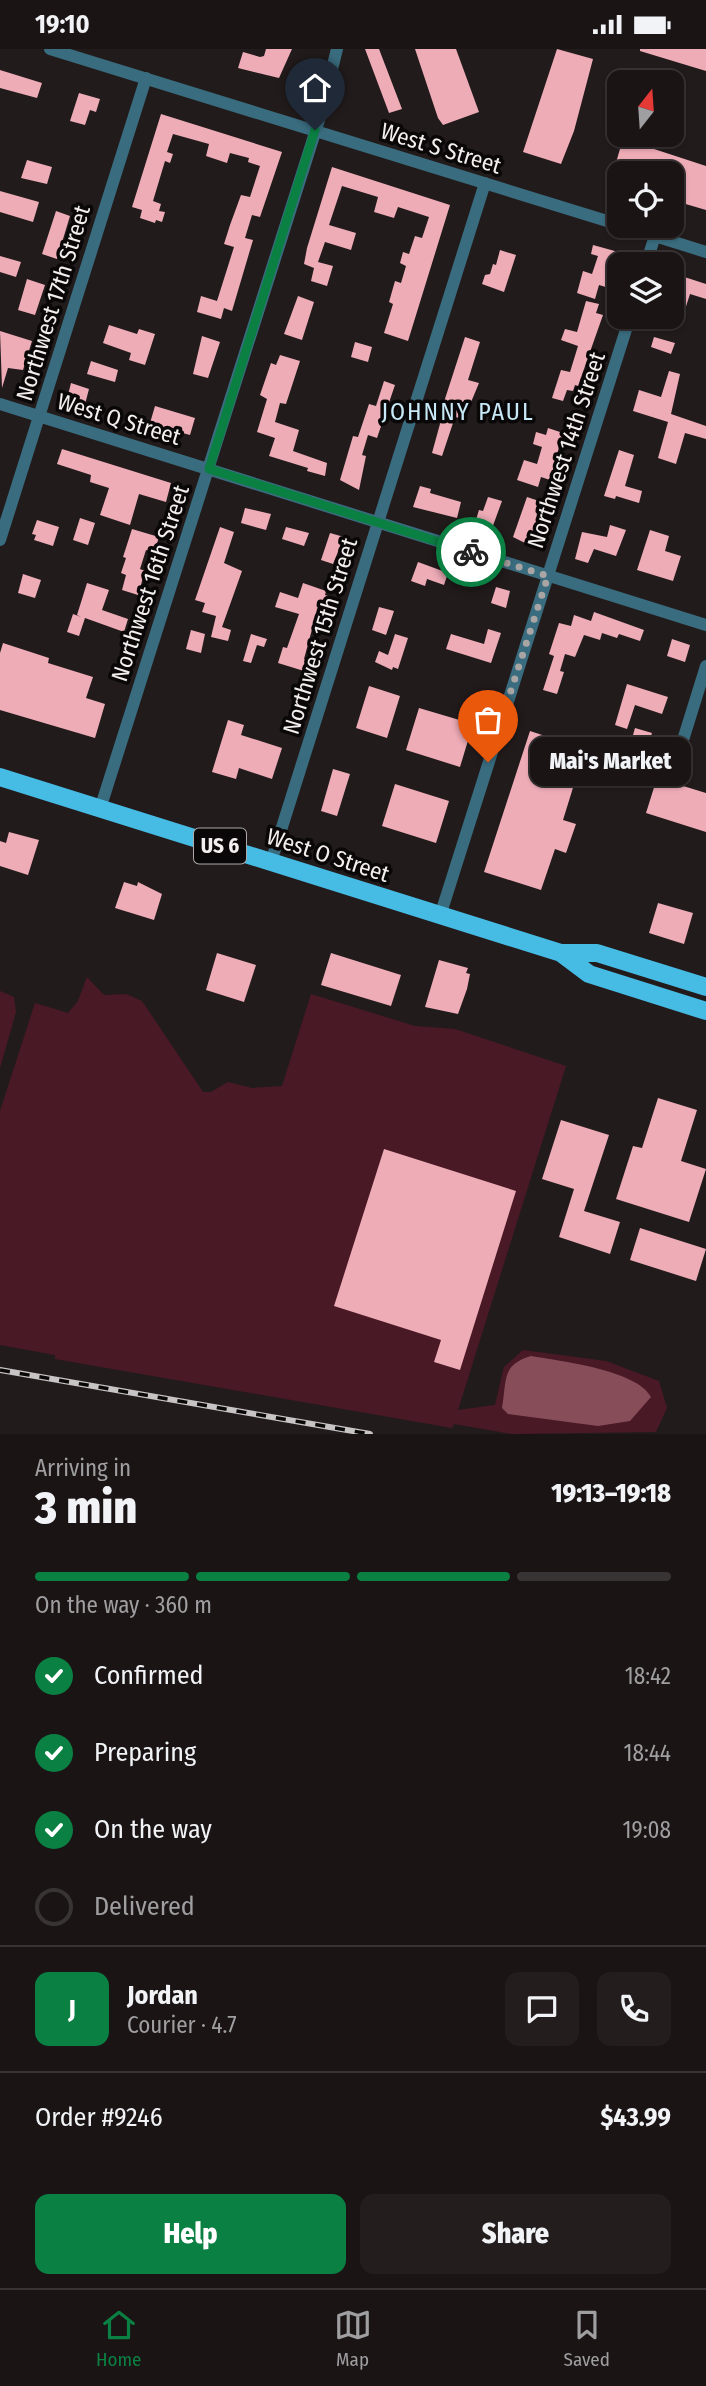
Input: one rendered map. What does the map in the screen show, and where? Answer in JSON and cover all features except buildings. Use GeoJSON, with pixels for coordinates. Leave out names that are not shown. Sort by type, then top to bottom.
{"type":"FeatureCollection","features":[{"type":"Feature","properties":{"kind":"main road","name":"West O Street"},"geometry":{"type":"LineString","coordinates":[[0,777],[561,953],[597,953],[706,987]]}},
{"type":"Feature","properties":{"kind":"main road","name":"West O Street"},"geometry":{"type":"LineString","coordinates":[[561,953],[589,974],[706,1011]]}},
{"type":"Feature","properties":{"kind":"street","name":"West S Street"},"geometry":{"type":"LineString","coordinates":[[50,49],[607,221]]}},
{"type":"Feature","properties":{"kind":"street","name":"Northwest 16th Street"},"geometry":{"type":"LineString","coordinates":[[100,809],[315,130],[337,49]]}},
{"type":"Feature","properties":{"kind":"street","name":"Northwest 17th Street"},"geometry":{"type":"LineString","coordinates":[[0,540],[146,78]]}},
{"type":"Feature","properties":{"kind":"street","name":"Northwest 15th Street"},"geometry":{"type":"LineString","coordinates":[[271,862],[485,183]]}},
{"type":"Feature","properties":{"kind":"street","name":"West S Street"},"geometry":{"type":"LineString","coordinates":[[662,238],[706,251]]}},
{"type":"Feature","properties":{"kind":"street","name":"Northwest 14th Street"},"geometry":{"type":"LineString","coordinates":[[440,916],[626,329]]}},
{"type":"Feature","properties":{"kind":"street","name":"West Q Street"},"geometry":{"type":"LineString","coordinates":[[0,404],[706,625]]}},
{"type":"Feature","properties":{"kind":"street"},"geometry":{"type":"LineString","coordinates":[[674,769],[706,666]]}},
{"type":"Feature","properties":{"kind":"shaded area"},"geometry":{"type":"Polygon","coordinates":[[[87,977],[104,995],[126,994],[142,1001],[203,1092],[211,1092],[228,1082],[252,1088],[282,1086],[311,994],[415,1026],[455,1029],[566,1066],[458,1410],[495,1405],[504,1367],[523,1350],[606,1361],[659,1381],[667,1408],[656,1432],[512,1434],[454,1424],[452,1428],[55,1359],[55,1355],[0,1345],[0,1111],[35,1003],[68,1013],[78,1001],[87,977]]]}},
{"type":"Feature","properties":{"kind":"shaded area"},"geometry":{"type":"Polygon","coordinates":[[[0,991],[14,997],[16,1012],[0,1068],[0,991]]]}},
{"type":"Feature","properties":{"kind":"shaded area"},"geometry":{"type":"Polygon","coordinates":[[[531,1356],[615,1373],[643,1388],[651,1397],[630,1421],[598,1426],[508,1414],[502,1408],[507,1375],[515,1364],[531,1356]]]}},
{"type":"Feature","properties":{"kind":"railway"},"geometry":{"type":"LineString","coordinates":[[0,1370],[370,1434]]}},
{"type":"Feature","properties":{"kind":"way so far"},"geometry":{"type":"LineString","coordinates":[[471,552],[548,576],[488,762]]}},
{"type":"Feature","properties":{"kind":"place","name":"Mai's Market"},"geometry":{"type":"Point","coordinates":[488,762]}},
{"type":"Feature","properties":{"kind":"district","name":"JOHNNY PAUL"},"geometry":{"type":"Point","coordinates":[458,412]}},
{"type":"Feature","properties":{"kind":"route"},"geometry":{"type":"LineString","coordinates":[[315,130],[209,469],[471,552]]}}]}
